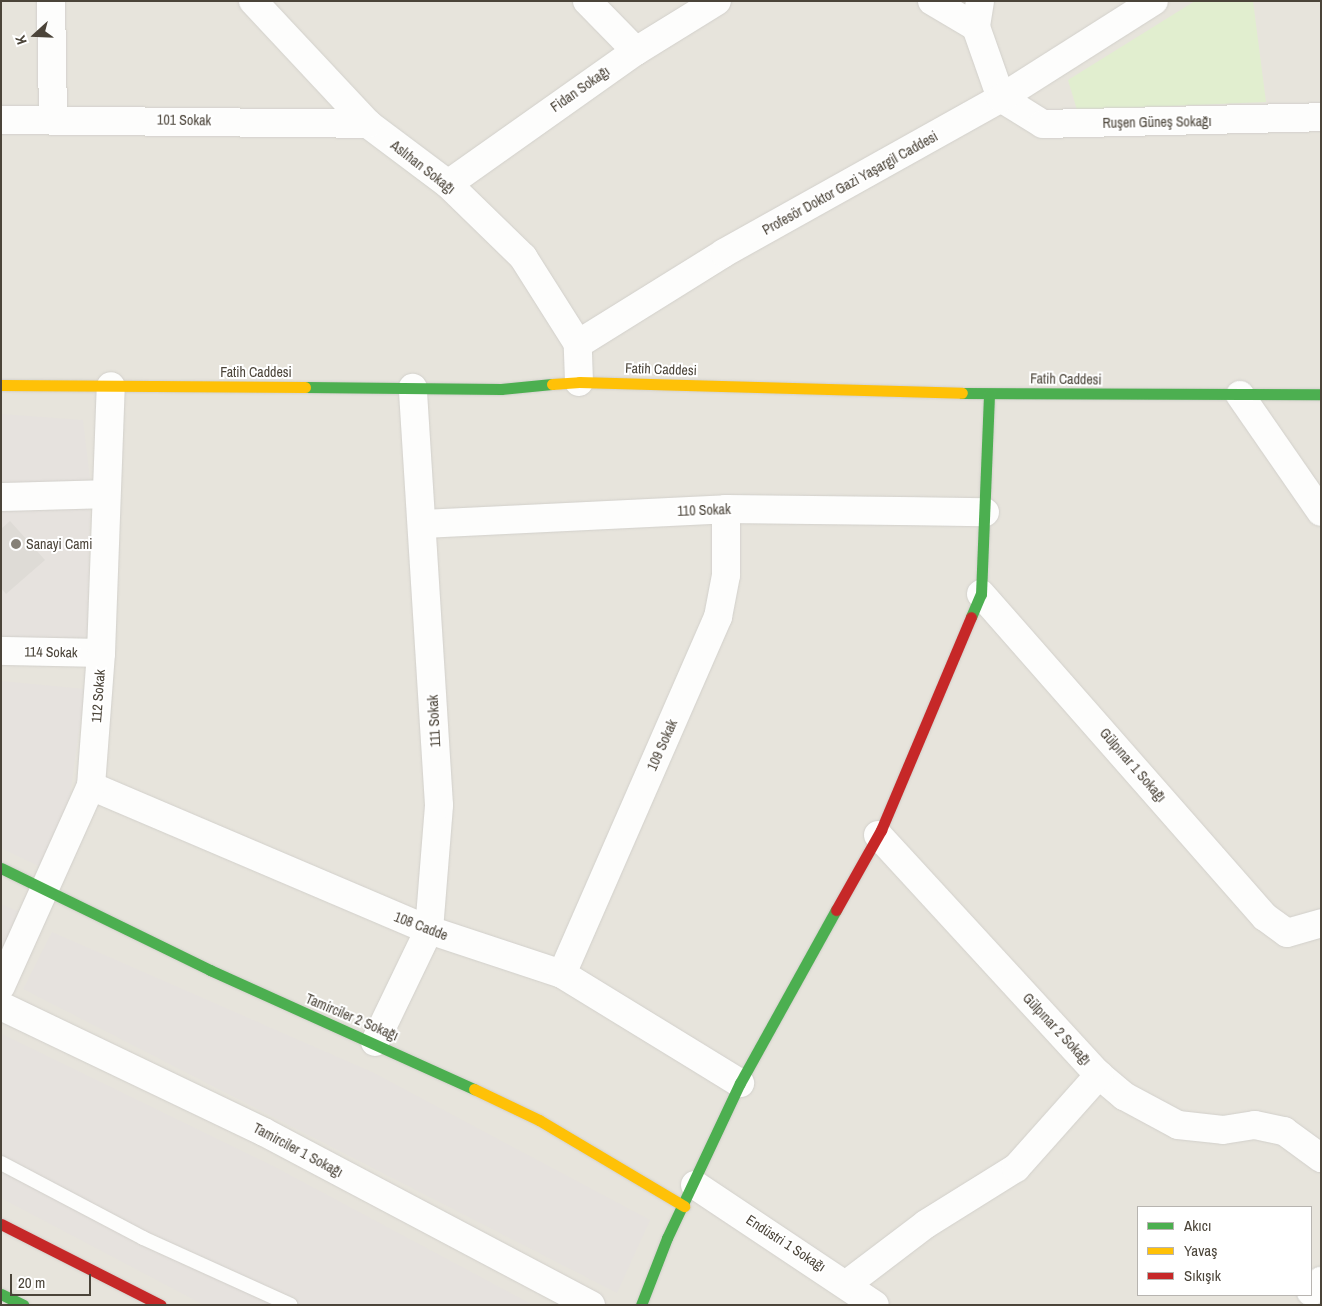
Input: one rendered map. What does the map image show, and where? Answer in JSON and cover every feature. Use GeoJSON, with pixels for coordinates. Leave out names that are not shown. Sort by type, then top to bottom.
{"type":"FeatureCollection","features":[{"type":"Feature","properties":{"kind":"main road","name":"Fatih Caddesi"},"geometry":{"type":"LineString","coordinates":[[1,385],[501,389],[579,382],[989,394],[1321,394]]}},
{"type":"Feature","properties":{"kind":"main road"},"geometry":{"type":"LineString","coordinates":[[641,1305],[667,1238],[689,1195],[740,1083],[878,835],[982,594],[989,394]]}},
{"type":"Feature","properties":{"kind":"main road","name":"Tamirciler 2 Sokağı"},"geometry":{"type":"LineString","coordinates":[[1,868],[46,887],[210,970],[375,1042],[539,1120],[689,1195]]}},
{"type":"Feature","properties":{"kind":"main road"},"geometry":{"type":"LineString","coordinates":[[1,1224],[161,1305]]}},
{"type":"Feature","properties":{"kind":"main road"},"geometry":{"type":"LineString","coordinates":[[1,1294],[24,1305]]}},
{"type":"Feature","properties":{"kind":"street"},"geometry":{"type":"LineString","coordinates":[[51,1],[53,118]]}},
{"type":"Feature","properties":{"kind":"street","name":"Aslıhan Sokağı"},"geometry":{"type":"LineString","coordinates":[[253,1],[368,124],[448,184],[523,257],[578,344]]}},
{"type":"Feature","properties":{"kind":"street"},"geometry":{"type":"LineString","coordinates":[[587,1],[636,51]]}},
{"type":"Feature","properties":{"kind":"street","name":"Fidan Sokağı"},"geometry":{"type":"LineString","coordinates":[[448,184],[636,51],[717,1]]}},
{"type":"Feature","properties":{"kind":"street"},"geometry":{"type":"LineString","coordinates":[[932,1],[978,14],[1001,98]]}},
{"type":"Feature","properties":{"kind":"street","name":"Profesör Doktor Gazi Yaşargil Caddesi"},"geometry":{"type":"LineString","coordinates":[[578,344],[724,253],[1001,98],[1154,1]]}},
{"type":"Feature","properties":{"kind":"street","name":"Ruşen Güneş Sokağı"},"geometry":{"type":"LineString","coordinates":[[1001,98],[1043,124],[1321,117]]}},
{"type":"Feature","properties":{"kind":"street","name":"101 Sokak"},"geometry":{"type":"LineString","coordinates":[[1,120],[53,118],[368,124]]}},
{"type":"Feature","properties":{"kind":"street"},"geometry":{"type":"LineString","coordinates":[[578,344],[579,382]]}},
{"type":"Feature","properties":{"kind":"street","name":"112 Sokak"},"geometry":{"type":"LineString","coordinates":[[1,986],[91,786],[101,653],[111,386]]}},
{"type":"Feature","properties":{"kind":"street","name":"111 Sokak"},"geometry":{"type":"LineString","coordinates":[[375,1042],[429,930],[439,805],[423,524],[413,388]]}},
{"type":"Feature","properties":{"kind":"street"},"geometry":{"type":"LineString","coordinates":[[1240,395],[1321,512]]}},
{"type":"Feature","properties":{"kind":"street"},"geometry":{"type":"LineString","coordinates":[[1,497],[106,494]]}},
{"type":"Feature","properties":{"kind":"street","name":"110 Sokak"},"geometry":{"type":"LineString","coordinates":[[423,524],[726,508],[985,512]]}},
{"type":"Feature","properties":{"kind":"street","name":"109 Sokak"},"geometry":{"type":"LineString","coordinates":[[562,974],[718,617],[726,575],[726,508]]}},
{"type":"Feature","properties":{"kind":"street","name":"Gülpınar 1 Sokağı"},"geometry":{"type":"LineString","coordinates":[[982,594],[1265,917],[1288,933],[1321,922]]}},
{"type":"Feature","properties":{"kind":"street","name":"114 Sokak"},"geometry":{"type":"LineString","coordinates":[[1,652],[101,653]]}},
{"type":"Feature","properties":{"kind":"street","name":"108 Cadde"},"geometry":{"type":"LineString","coordinates":[[91,786],[429,930],[562,974],[740,1083]]}},
{"type":"Feature","properties":{"kind":"street","name":"Gülpınar 2 Sokağı"},"geometry":{"type":"LineString","coordinates":[[878,835],[1099,1075],[1124,1096],[1178,1125],[1223,1130],[1255,1126],[1284,1131],[1321,1158]]}},
{"type":"Feature","properties":{"kind":"street","name":"Tamirciler 1 Sokağı"},"geometry":{"type":"LineString","coordinates":[[1,1006],[264,1132],[591,1305]]}},
{"type":"Feature","properties":{"kind":"street"},"geometry":{"type":"LineString","coordinates":[[847,1284],[926,1224],[1016,1168],[1099,1075]]}},
{"type":"Feature","properties":{"kind":"street","name":"Endüstri 1 Sokağı"},"geometry":{"type":"LineString","coordinates":[[689,1195],[847,1284],[875,1305]]}},
{"type":"Feature","properties":{"kind":"street"},"geometry":{"type":"LineString","coordinates":[[1312,1291],[1321,1281]]}},
{"type":"Feature","properties":{"kind":"lane"},"geometry":{"type":"LineString","coordinates":[[1,1163],[143,1238],[291,1305]]}},
{"type":"Feature","properties":{"kind":"shaded area"},"geometry":{"type":"Polygon","coordinates":[[[1,1],[1321,1],[1321,1305],[1,1305],[1,1]]]}},
{"type":"Feature","properties":{"kind":"shaded area"},"geometry":{"type":"Polygon","coordinates":[[[1,414],[83,420],[91,487],[1,491],[1,414]]]}},
{"type":"Feature","properties":{"kind":"shaded area"},"geometry":{"type":"Polygon","coordinates":[[[1,505],[90,507],[88,640],[1,638],[1,505]]]}},
{"type":"Feature","properties":{"kind":"shaded area"},"geometry":{"type":"Polygon","coordinates":[[[1,681],[85,689],[65,830],[47,870],[1,848],[1,681]]]}},
{"type":"Feature","properties":{"kind":"shaded area"},"geometry":{"type":"Polygon","coordinates":[[[1,904],[25,914],[1,966],[1,904]]]}},
{"type":"Feature","properties":{"kind":"shaded area"},"geometry":{"type":"Polygon","coordinates":[[[52,932],[372,1072],[650,1220],[617,1293],[23,989],[52,932]]]}},
{"type":"Feature","properties":{"kind":"shaded area"},"geometry":{"type":"Polygon","coordinates":[[[2,1034],[273,1166],[533,1305],[204,1305],[1,1198],[2,1034]]]}},
{"type":"Feature","properties":{"kind":"green space"},"geometry":{"type":"Polygon","coordinates":[[[1195,1],[1253,1],[1266,102],[1077,110],[1068,80],[1195,1]]]}},
{"type":"Feature","properties":{"kind":"building","name":"Sanayi Cami"},"geometry":{"type":"Polygon","coordinates":[[[10,521],[45,560],[6,594],[1,588],[1,529],[10,521]]]}},
{"type":"Feature","properties":{"kind":"traffic: fast"},"geometry":{"type":"LineString","coordinates":[[305,387],[501,389],[552,384]]}},
{"type":"Feature","properties":{"kind":"traffic: fast"},"geometry":{"type":"LineString","coordinates":[[962,393],[1321,394]]}},
{"type":"Feature","properties":{"kind":"traffic: fast"},"geometry":{"type":"LineString","coordinates":[[971,617],[981,594],[989,394]]}},
{"type":"Feature","properties":{"kind":"traffic: fast"},"geometry":{"type":"LineString","coordinates":[[1,868],[210,970],[474,1089]]}},
{"type":"Feature","properties":{"kind":"traffic: fast"},"geometry":{"type":"LineString","coordinates":[[641,1305],[667,1238],[740,1083],[836,910]]}},
{"type":"Feature","properties":{"kind":"traffic: fast"},"geometry":{"type":"LineString","coordinates":[[1,1294],[24,1305]]}},
{"type":"Feature","properties":{"kind":"traffic: slow"},"geometry":{"type":"LineString","coordinates":[[552,384],[579,382],[962,393]]}},
{"type":"Feature","properties":{"kind":"traffic: slow"},"geometry":{"type":"LineString","coordinates":[[1,385],[305,387]]}},
{"type":"Feature","properties":{"kind":"traffic: slow"},"geometry":{"type":"LineString","coordinates":[[474,1089],[539,1120],[684,1206]]}},
{"type":"Feature","properties":{"kind":"traffic: jam"},"geometry":{"type":"LineString","coordinates":[[836,910],[881,830],[971,617]]}},
{"type":"Feature","properties":{"kind":"traffic: jam"},"geometry":{"type":"LineString","coordinates":[[1,1224],[161,1305]]}},
{"type":"Feature","properties":{"kind":"place","name":"Sanayi Cami"},"geometry":{"type":"Point","coordinates":[16,544]}}]}
